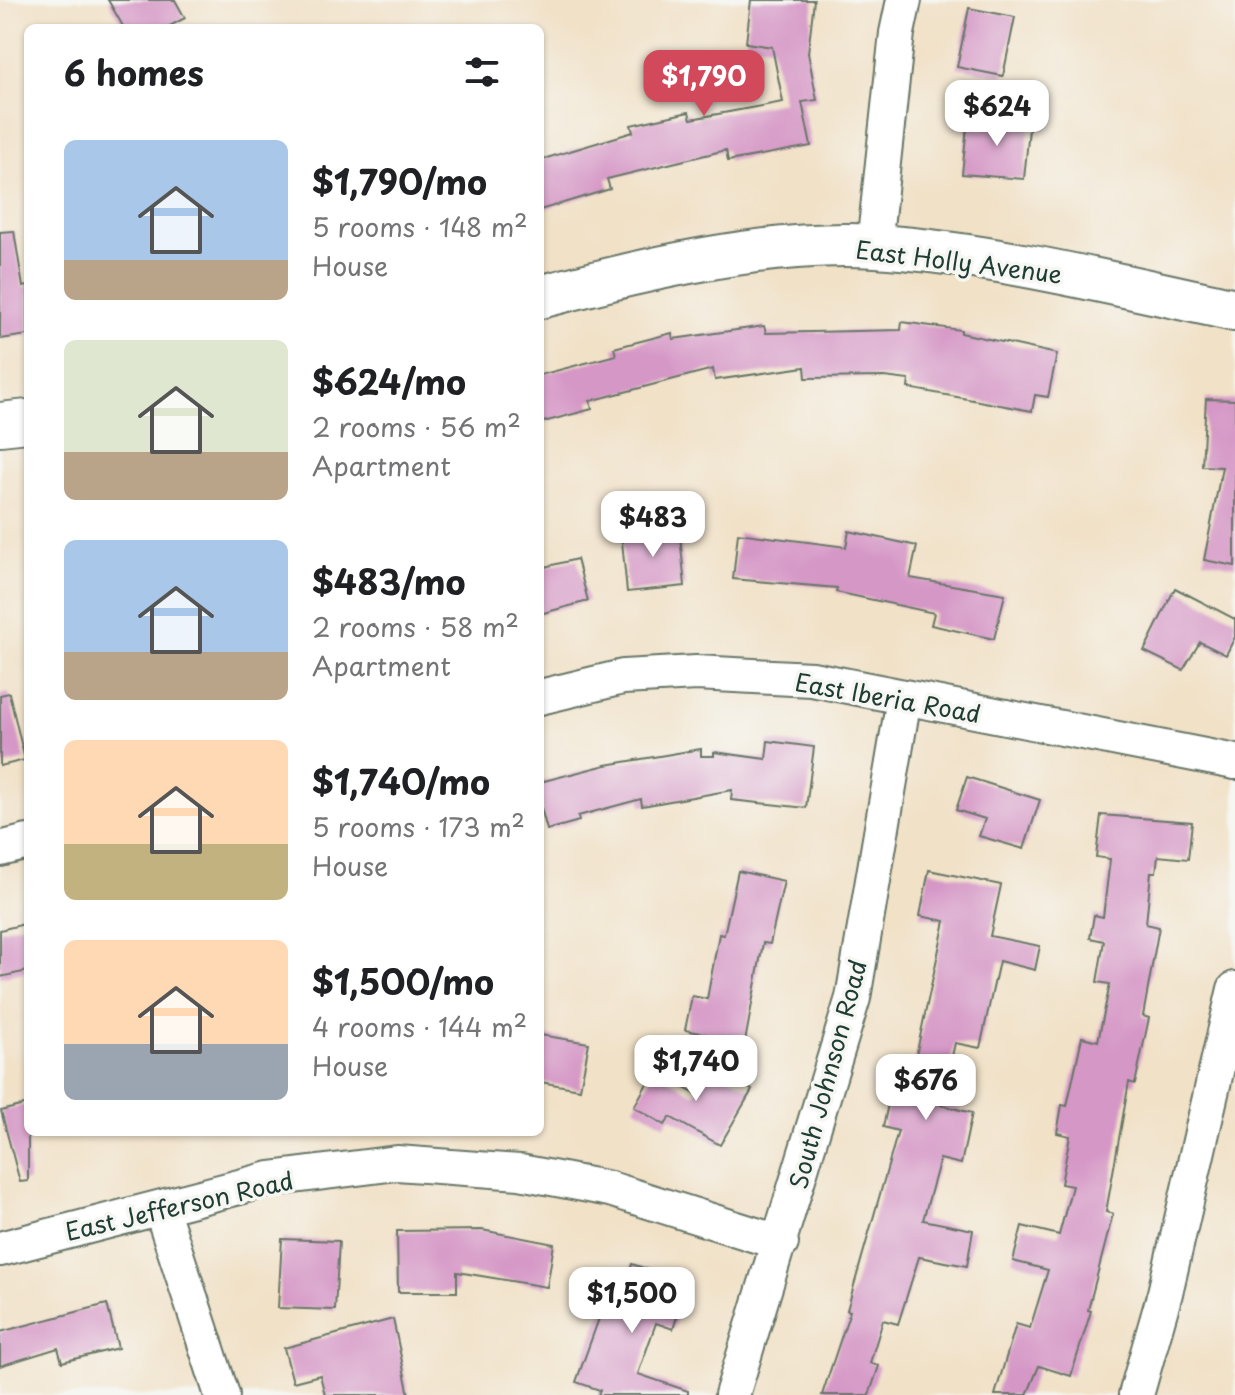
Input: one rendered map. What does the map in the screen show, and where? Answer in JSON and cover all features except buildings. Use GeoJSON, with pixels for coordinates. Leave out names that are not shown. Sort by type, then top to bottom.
{"type":"FeatureCollection","features":[{"type":"Feature","properties":{"kind":"street"},"geometry":{"type":"LineString","coordinates":[[874,246],[897,33],[904,0]]}},
{"type":"Feature","properties":{"kind":"street","name":"East Holly Avenue"},"geometry":{"type":"LineString","coordinates":[[544,296],[626,274],[765,251],[874,246],[1029,266],[1235,310]]}},
{"type":"Feature","properties":{"kind":"street"},"geometry":{"type":"LineString","coordinates":[[0,424],[24,421]]}},
{"type":"Feature","properties":{"kind":"street","name":"East Iberia Road"},"geometry":{"type":"LineString","coordinates":[[544,696],[623,677],[696,673],[812,679],[1235,762]]}},
{"type":"Feature","properties":{"kind":"street","name":"South Johnson Road"},"geometry":{"type":"LineString","coordinates":[[732,1395],[781,1243],[853,998],[904,698]]}},
{"type":"Feature","properties":{"kind":"street"},"geometry":{"type":"LineString","coordinates":[[0,849],[24,843]]}},
{"type":"Feature","properties":{"kind":"street"},"geometry":{"type":"LineString","coordinates":[[1136,1395],[1165,1293],[1235,989]]}},
{"type":"Feature","properties":{"kind":"street","name":"East Jefferson Road"},"geometry":{"type":"LineString","coordinates":[[0,1249],[270,1179],[397,1163],[520,1172],[610,1189],[781,1243]]}},
{"type":"Feature","properties":{"kind":"street"},"geometry":{"type":"LineString","coordinates":[[161,1208],[222,1395]]}}]}
